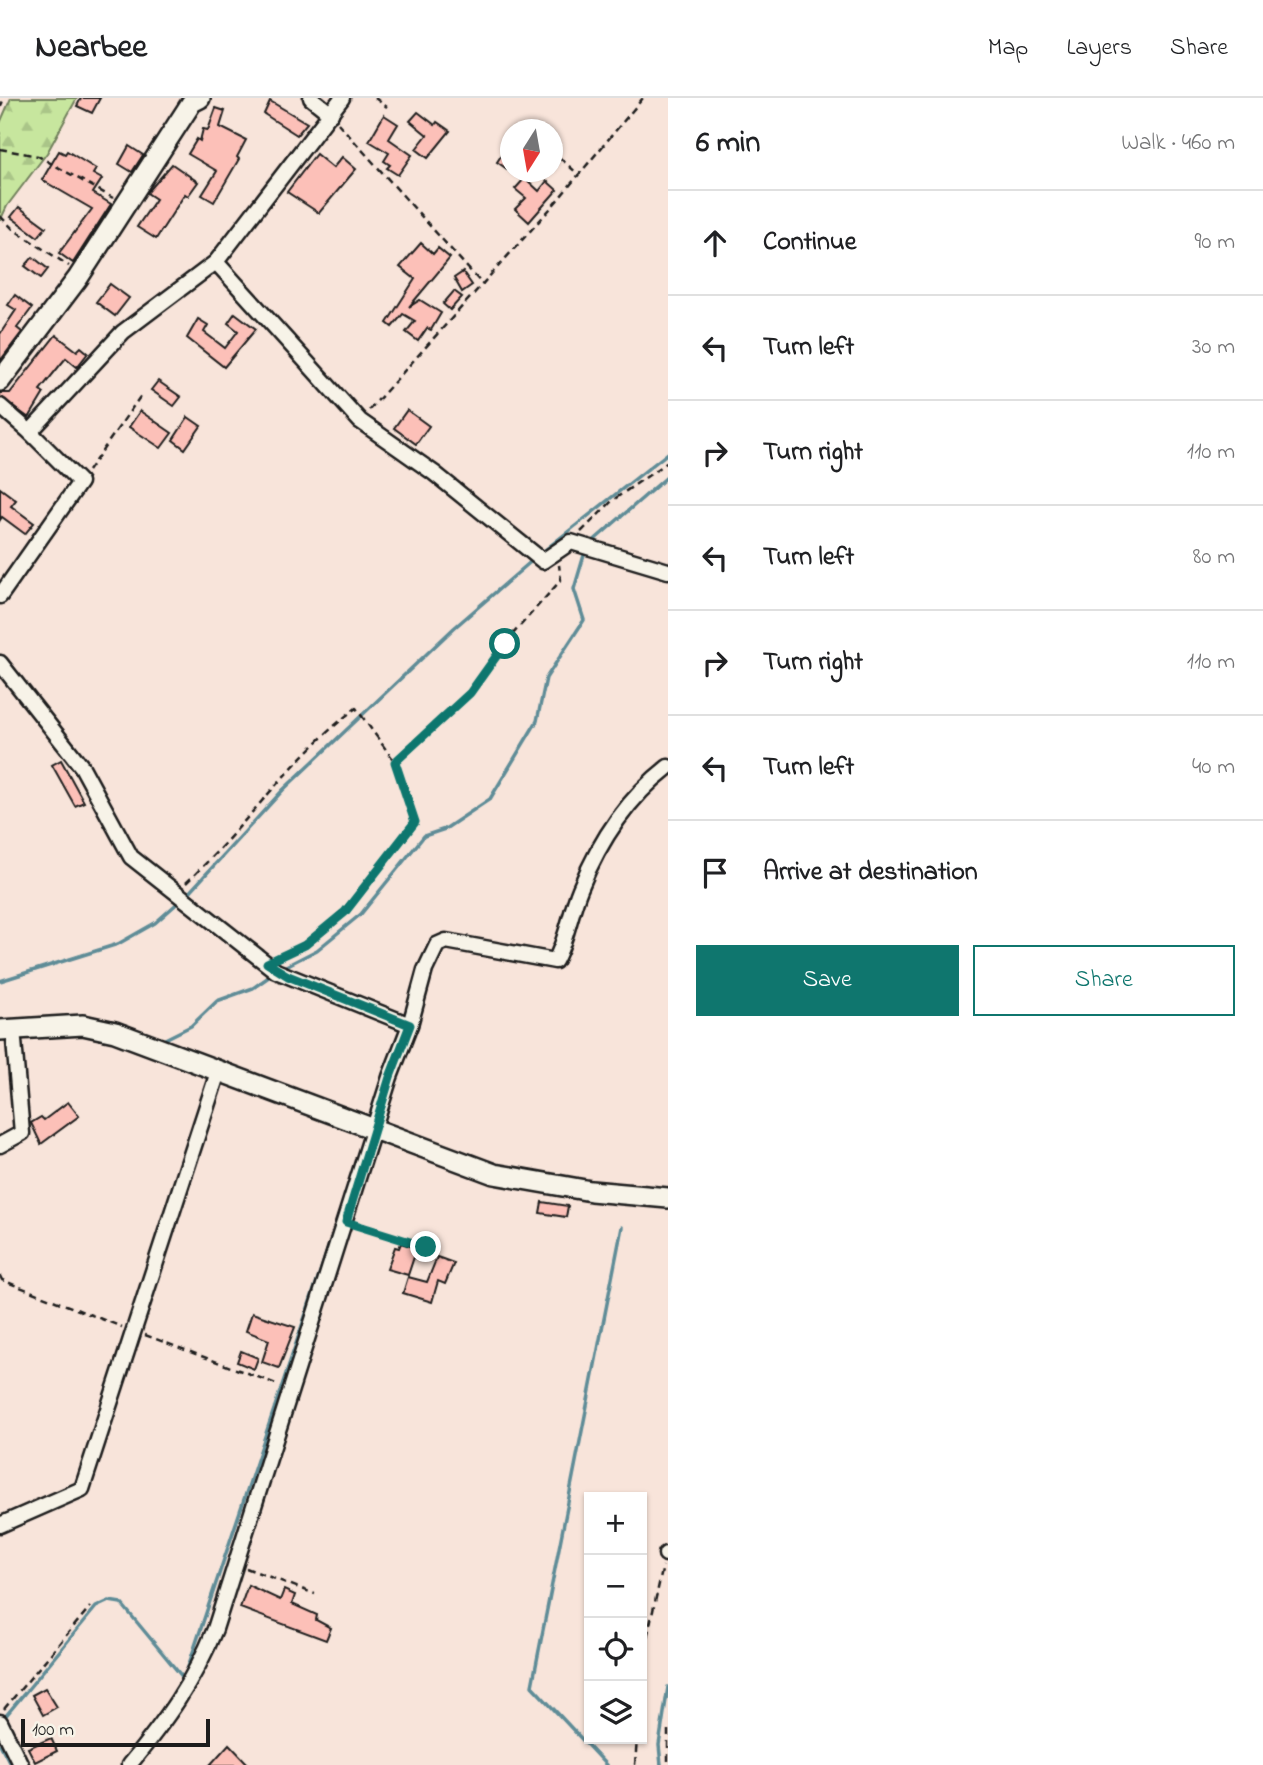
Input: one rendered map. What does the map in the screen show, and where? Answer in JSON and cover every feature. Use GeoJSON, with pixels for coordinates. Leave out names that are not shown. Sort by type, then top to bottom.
{"type":"FeatureCollection","features":[{"type":"Feature","properties":{"kind":"street"},"geometry":{"type":"LineString","coordinates":[[311,98],[331,114]]}},
{"type":"Feature","properties":{"kind":"street"},"geometry":{"type":"LineString","coordinates":[[30,432],[123,332],[216,262],[342,98]]}},
{"type":"Feature","properties":{"kind":"street"},"geometry":{"type":"LineString","coordinates":[[0,381],[80,274],[193,99]]}},
{"type":"Feature","properties":{"kind":"street"},"geometry":{"type":"LineString","coordinates":[[216,262],[360,421],[434,473],[543,561],[572,542],[668,571]]}},
{"type":"Feature","properties":{"kind":"street"},"geometry":{"type":"LineString","coordinates":[[0,406],[80,482],[0,596]]}},
{"type":"Feature","properties":{"kind":"street"},"geometry":{"type":"LineString","coordinates":[[0,663],[82,767],[131,857],[277,970],[410,1025]]}},
{"type":"Feature","properties":{"kind":"street"},"geometry":{"type":"LineString","coordinates":[[129,1765],[173,1712],[197,1672],[236,1564],[374,1129],[410,1025],[425,970],[437,945],[446,941],[555,961],[580,889],[615,822],[648,783],[668,767]]}},
{"type":"Feature","properties":{"kind":"street"},"geometry":{"type":"LineString","coordinates":[[0,1145],[22,1133],[7,1029],[83,1025],[115,1032],[494,1174],[591,1191],[668,1198]]}},
{"type":"Feature","properties":{"kind":"street"},"geometry":{"type":"LineString","coordinates":[[0,1525],[82,1489],[218,1072]]}},
{"type":"Feature","properties":{"kind":"street"},"geometry":{"type":"LineString","coordinates":[[0,1722],[21,1765]]}},
{"type":"Feature","properties":{"kind":"path"},"geometry":{"type":"LineString","coordinates":[[0,108],[4,98]]}},
{"type":"Feature","properties":{"kind":"path"},"geometry":{"type":"LineString","coordinates":[[375,98],[387,107]]}},
{"type":"Feature","properties":{"kind":"path"},"geometry":{"type":"LineString","coordinates":[[360,421],[579,175],[643,98]]}},
{"type":"Feature","properties":{"kind":"path"},"geometry":{"type":"LineString","coordinates":[[331,114],[482,285]]}},
{"type":"Feature","properties":{"kind":"path"},"geometry":{"type":"LineString","coordinates":[[0,149],[38,156],[125,206]]}},
{"type":"Feature","properties":{"kind":"path"},"geometry":{"type":"LineString","coordinates":[[563,161],[579,175]]}},
{"type":"Feature","properties":{"kind":"path"},"geometry":{"type":"LineString","coordinates":[[0,216],[13,229],[80,274]]}},
{"type":"Feature","properties":{"kind":"path"},"geometry":{"type":"LineString","coordinates":[[80,482],[142,394]]}},
{"type":"Feature","properties":{"kind":"path"},"geometry":{"type":"LineString","coordinates":[[572,542],[613,500],[668,461]]}},
{"type":"Feature","properties":{"kind":"path"},"geometry":{"type":"LineString","coordinates":[[395,762],[470,693],[505,644],[561,580],[558,551]]}},
{"type":"Feature","properties":{"kind":"path"},"geometry":{"type":"LineString","coordinates":[[179,894],[307,751],[356,708],[395,762],[415,822],[345,912],[277,970]]}},
{"type":"Feature","properties":{"kind":"path"},"geometry":{"type":"LineString","coordinates":[[346,1222],[426,1247],[425,1259]]}},
{"type":"Feature","properties":{"kind":"path"},"geometry":{"type":"LineString","coordinates":[[0,1276],[2,1280],[135,1332],[292,1390]]}},
{"type":"Feature","properties":{"kind":"path"},"geometry":{"type":"LineString","coordinates":[[647,1639],[667,1554]]}},
{"type":"Feature","properties":{"kind":"path"},"geometry":{"type":"LineString","coordinates":[[236,1564],[315,1594]]}},
{"type":"Feature","properties":{"kind":"path"},"geometry":{"type":"LineString","coordinates":[[0,1714],[90,1607]]}},
{"type":"Feature","properties":{"kind":"path"},"geometry":{"type":"LineString","coordinates":[[668,1730],[668,1763]]}},
{"type":"Feature","properties":{"kind":"path"},"geometry":{"type":"LineString","coordinates":[[635,1765],[637,1744]]}},
{"type":"Feature","properties":{"kind":"green space"},"geometry":{"type":"Polygon","coordinates":[[[11,98],[77,98],[47,153],[7,206],[0,221],[0,123],[11,98]]]}},
{"type":"Feature","properties":{"kind":"building"},"geometry":{"type":"Polygon","coordinates":[[[81,98],[100,98],[92,113],[77,106],[81,98]]]}},
{"type":"Feature","properties":{"kind":"building"},"geometry":{"type":"Polygon","coordinates":[[[270,101],[307,123],[297,135],[264,114],[270,101]]]}},
{"type":"Feature","properties":{"kind":"building"},"geometry":{"type":"Polygon","coordinates":[[[216,108],[225,111],[220,127],[246,140],[237,157],[239,159],[214,202],[202,195],[217,171],[188,154],[197,139],[200,141],[203,129],[208,130],[216,108]]]}},
{"type":"Feature","properties":{"kind":"building"},"geometry":{"type":"Polygon","coordinates":[[[418,112],[435,125],[437,122],[450,131],[428,158],[416,149],[427,135],[410,121],[418,112]]]}},
{"type":"Feature","properties":{"kind":"building"},"geometry":{"type":"Polygon","coordinates":[[[384,115],[398,124],[389,139],[412,155],[398,175],[387,168],[390,165],[384,161],[389,153],[369,141],[384,115]]]}},
{"type":"Feature","properties":{"kind":"building"},"geometry":{"type":"Polygon","coordinates":[[[129,146],[143,155],[132,172],[119,164],[129,146]]]}},
{"type":"Feature","properties":{"kind":"building"},"geometry":{"type":"Polygon","coordinates":[[[59,151],[65,154],[67,151],[96,169],[93,174],[102,179],[93,193],[111,204],[73,263],[59,253],[92,209],[42,180],[59,151]]]}},
{"type":"Feature","properties":{"kind":"building"},"geometry":{"type":"Polygon","coordinates":[[[316,154],[333,168],[342,157],[356,169],[319,213],[287,192],[316,154]]]}},
{"type":"Feature","properties":{"kind":"building"},"geometry":{"type":"Polygon","coordinates":[[[172,164],[198,182],[188,196],[185,194],[156,239],[137,227],[156,199],[147,193],[172,164]]]}},
{"type":"Feature","properties":{"kind":"building"},"geometry":{"type":"Polygon","coordinates":[[[521,182],[529,182],[539,191],[548,182],[557,190],[529,222],[515,209],[526,198],[515,189],[521,182]]]}},
{"type":"Feature","properties":{"kind":"building"},"geometry":{"type":"Polygon","coordinates":[[[19,207],[46,227],[38,237],[11,217],[19,207]]]}},
{"type":"Feature","properties":{"kind":"building"},"geometry":{"type":"Polygon","coordinates":[[[421,243],[433,254],[438,248],[450,258],[409,307],[420,300],[441,313],[431,330],[427,328],[418,341],[406,332],[415,321],[403,314],[392,327],[387,323],[415,279],[400,267],[421,243]]]}},
{"type":"Feature","properties":{"kind":"building"},"geometry":{"type":"Polygon","coordinates":[[[33,257],[48,269],[41,278],[25,266],[33,257]]]}},
{"type":"Feature","properties":{"kind":"building"},"geometry":{"type":"Polygon","coordinates":[[[463,272],[472,285],[462,292],[454,278],[463,272]]]}},
{"type":"Feature","properties":{"kind":"building"},"geometry":{"type":"Polygon","coordinates":[[[110,284],[129,298],[115,316],[96,302],[110,284]]]}},
{"type":"Feature","properties":{"kind":"building"},"geometry":{"type":"Polygon","coordinates":[[[454,291],[462,297],[450,310],[443,304],[454,291]]]}},
{"type":"Feature","properties":{"kind":"building"},"geometry":{"type":"Polygon","coordinates":[[[15,295],[32,308],[17,328],[22,332],[0,361],[0,334],[16,310],[8,305],[15,295]]]}},
{"type":"Feature","properties":{"kind":"building"},"geometry":{"type":"Polygon","coordinates":[[[235,313],[256,329],[224,367],[187,338],[198,319],[208,325],[204,332],[225,348],[238,331],[228,323],[235,313]]]}},
{"type":"Feature","properties":{"kind":"building"},"geometry":{"type":"Polygon","coordinates":[[[56,335],[77,351],[81,347],[88,353],[77,367],[66,358],[40,390],[44,393],[29,418],[0,397],[0,393],[10,393],[56,335]]]}},
{"type":"Feature","properties":{"kind":"building"},"geometry":{"type":"Polygon","coordinates":[[[158,381],[181,397],[174,406],[151,390],[158,381]]]}},
{"type":"Feature","properties":{"kind":"building"},"geometry":{"type":"Polygon","coordinates":[[[407,410],[429,426],[416,444],[394,428],[407,410]]]}},
{"type":"Feature","properties":{"kind":"building"},"geometry":{"type":"Polygon","coordinates":[[[140,411],[172,433],[161,448],[129,427],[140,411]]]}},
{"type":"Feature","properties":{"kind":"building"},"geometry":{"type":"Polygon","coordinates":[[[188,417],[201,426],[185,449],[173,440],[188,417]]]}},
{"type":"Feature","properties":{"kind":"building"},"geometry":{"type":"Polygon","coordinates":[[[0,488],[16,500],[11,506],[34,523],[25,534],[2,517],[0,520],[0,488]]]}},
{"type":"Feature","properties":{"kind":"building"},"geometry":{"type":"Polygon","coordinates":[[[61,760],[84,802],[75,806],[52,765],[61,760]]]}},
{"type":"Feature","properties":{"kind":"building"},"geometry":{"type":"Polygon","coordinates":[[[68,1102],[79,1116],[41,1144],[31,1123],[41,1117],[44,1120],[68,1102]]]}},
{"type":"Feature","properties":{"kind":"building"},"geometry":{"type":"Polygon","coordinates":[[[542,1202],[568,1206],[566,1217],[540,1213],[542,1202]]]}},
{"type":"Feature","properties":{"kind":"building"},"geometry":{"type":"Polygon","coordinates":[[[401,1243],[417,1248],[408,1275],[387,1269],[395,1247],[399,1248],[401,1243]]]}},
{"type":"Feature","properties":{"kind":"building"},"geometry":{"type":"Polygon","coordinates":[[[437,1257],[454,1263],[445,1284],[438,1281],[432,1302],[403,1293],[408,1277],[427,1282],[437,1257]]]}},
{"type":"Feature","properties":{"kind":"building"},"geometry":{"type":"Polygon","coordinates":[[[252,1313],[295,1327],[279,1368],[262,1362],[269,1340],[246,1331],[252,1313]]]}},
{"type":"Feature","properties":{"kind":"building"},"geometry":{"type":"Polygon","coordinates":[[[241,1351],[258,1358],[254,1369],[237,1362],[241,1351]]]}},
{"type":"Feature","properties":{"kind":"building"},"geometry":{"type":"Polygon","coordinates":[[[248,1585],[280,1600],[284,1590],[295,1595],[292,1604],[317,1615],[316,1620],[331,1628],[326,1640],[240,1608],[248,1585]]]}},
{"type":"Feature","properties":{"kind":"building"},"geometry":{"type":"Polygon","coordinates":[[[45,1688],[57,1707],[43,1715],[32,1695],[45,1688]]]}},
{"type":"Feature","properties":{"kind":"building"},"geometry":{"type":"Polygon","coordinates":[[[51,1738],[57,1751],[35,1762],[28,1748],[51,1738]]]}},
{"type":"Feature","properties":{"kind":"building"},"geometry":{"type":"Polygon","coordinates":[[[229,1744],[249,1765],[210,1765],[229,1744]]]}},
{"type":"Feature","properties":{"kind":"waterway"},"geometry":{"type":"LineString","coordinates":[[541,553],[668,453]]}},
{"type":"Feature","properties":{"kind":"waterway"},"geometry":{"type":"LineString","coordinates":[[591,543],[668,476]]}},
{"type":"Feature","properties":{"kind":"waterway"},"geometry":{"type":"LineString","coordinates":[[282,968],[317,950],[361,914],[424,836],[445,829],[490,799],[537,721],[546,678],[584,620],[574,589],[585,552]]}},
{"type":"Feature","properties":{"kind":"waterway"},"geometry":{"type":"LineString","coordinates":[[187,895],[283,790],[454,628],[535,558]]}},
{"type":"Feature","properties":{"kind":"waterway"},"geometry":{"type":"LineString","coordinates":[[0,981],[118,944],[155,923],[181,900]]}},
{"type":"Feature","properties":{"kind":"waterway"},"geometry":{"type":"LineString","coordinates":[[163,1040],[191,1026],[217,1001],[253,988],[273,974]]}},
{"type":"Feature","properties":{"kind":"waterway"},"geometry":{"type":"LineString","coordinates":[[4,1718],[96,1607],[109,1601],[121,1603],[184,1679],[342,1206]]}},
{"type":"Feature","properties":{"kind":"waterway"},"geometry":{"type":"LineString","coordinates":[[606,1765],[532,1686],[622,1227]]}},
{"type":"Feature","properties":{"kind":"waterway"},"geometry":{"type":"LineString","coordinates":[[661,1765],[659,1745],[668,1687]]}},
{"type":"Feature","properties":{"kind":"waterway"},"geometry":{"type":"LineString","coordinates":[[0,1744],[11,1765]]}},
{"type":"Feature","properties":{"kind":"route"},"geometry":{"type":"LineString","coordinates":[[426,1247],[346,1222],[390,1077],[410,1025],[276,971],[267,963],[305,945],[345,912],[415,822],[395,762],[470,693],[505,644]]}}]}
